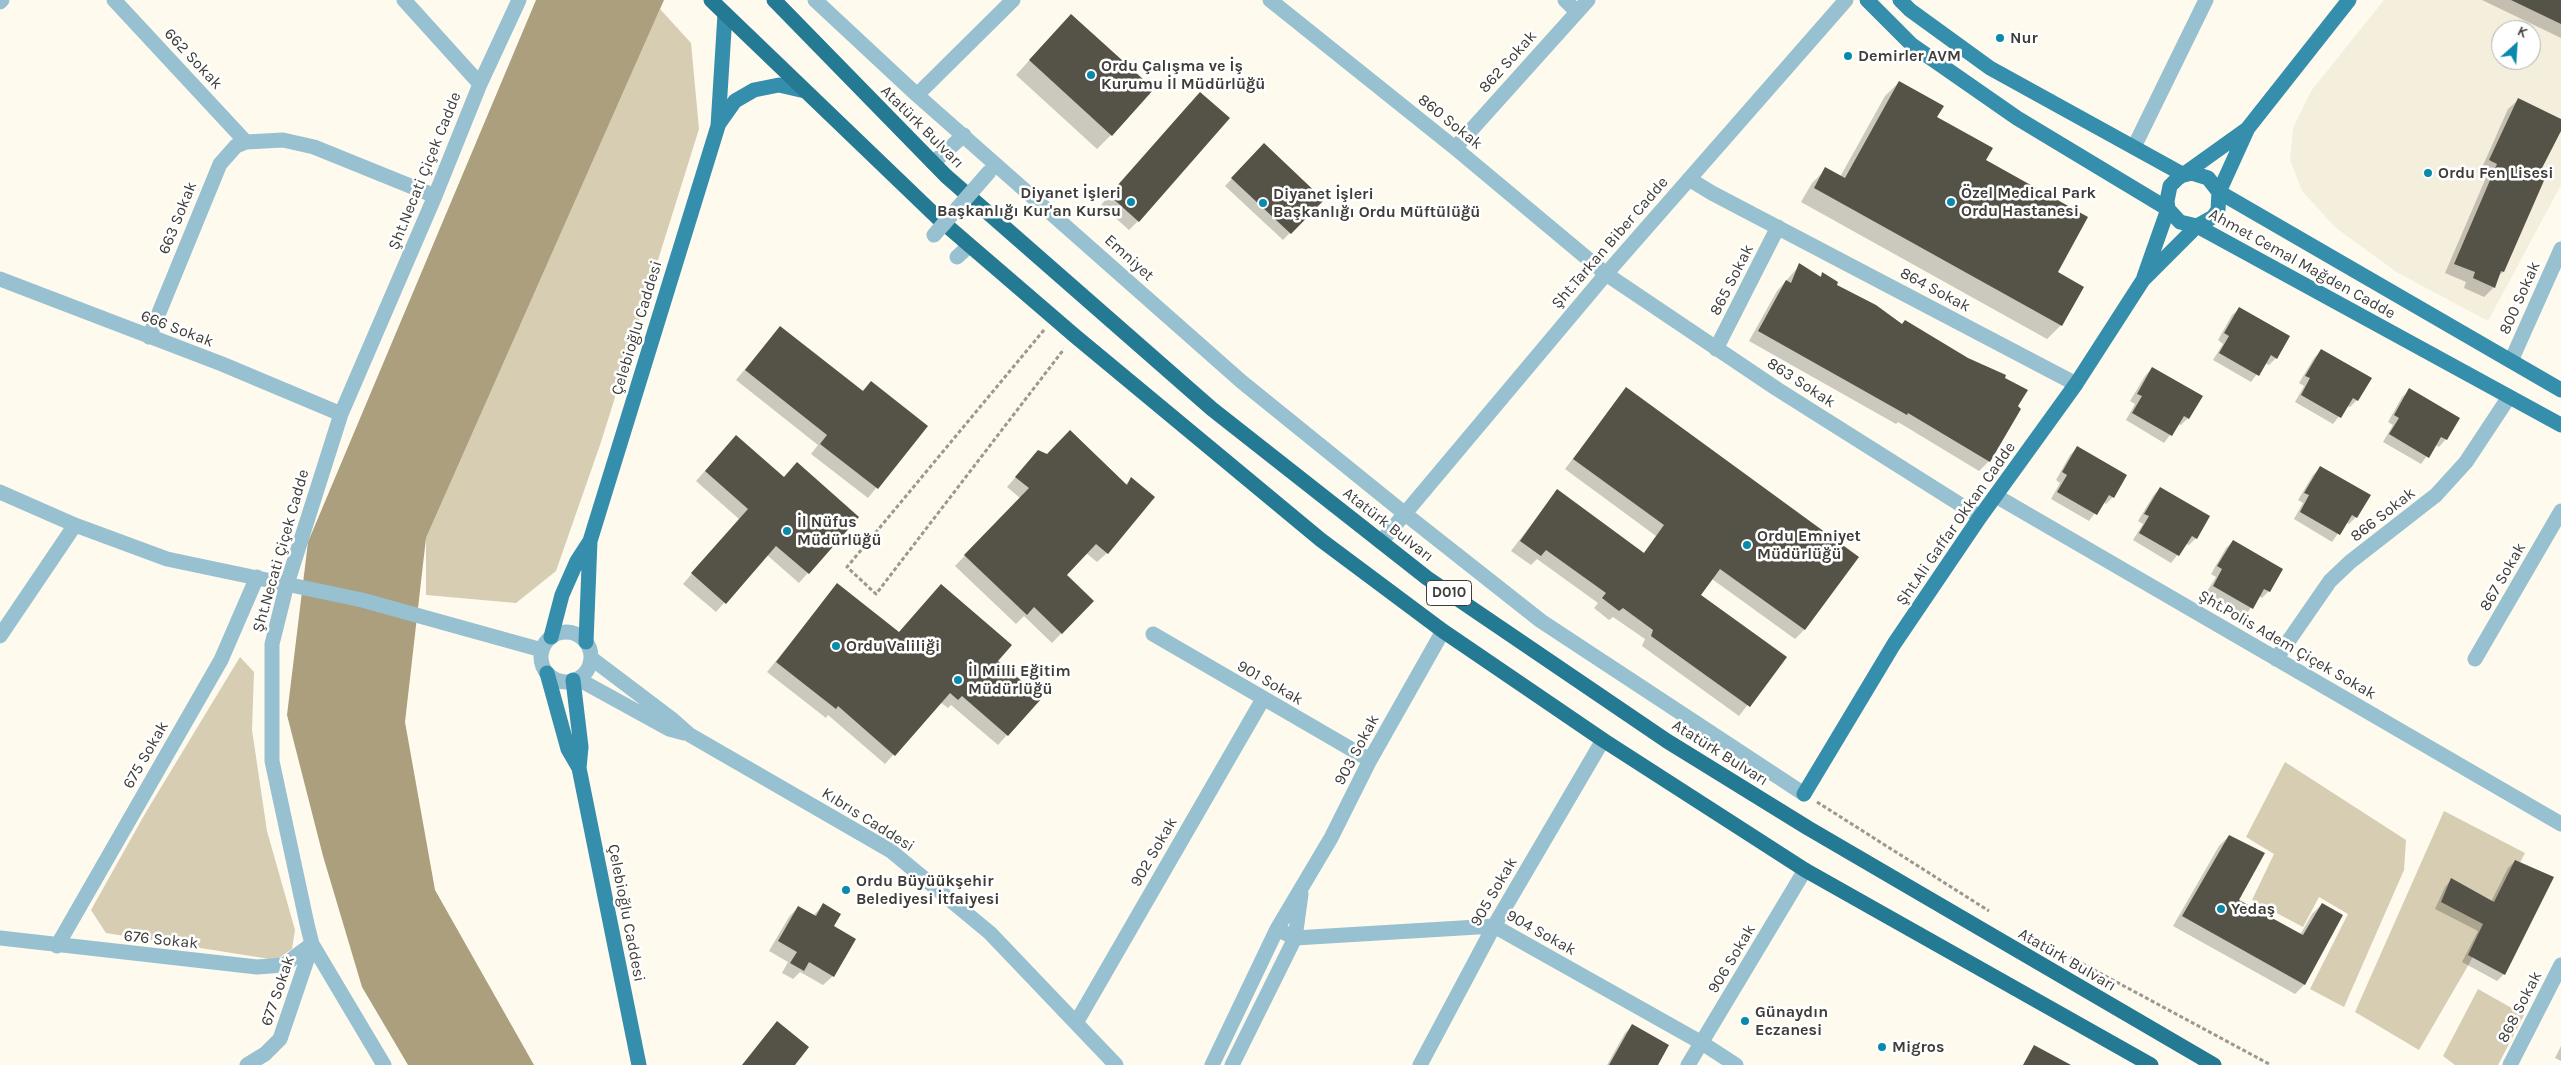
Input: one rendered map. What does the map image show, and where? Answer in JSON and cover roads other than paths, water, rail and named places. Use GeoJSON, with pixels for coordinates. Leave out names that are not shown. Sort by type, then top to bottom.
{"type":"FeatureCollection","features":[{"type":"Feature","properties":{"kind":"highway","name":"D010"},"geometry":{"type":"LineString","coordinates":[[711,0],[969,246],[1074,336],[1321,540],[1443,631],[1603,740],[1805,870],[2147,1064]]}},
{"type":"Feature","properties":{"kind":"highway","name":"Atatürk Bulvarı"},"geometry":{"type":"LineString","coordinates":[[774,0],[933,163],[1212,409],[1427,578],[1667,741],[1816,833],[2214,1065]]}},
{"type":"Feature","properties":{"kind":"main road","name":"Ahmet Cemal Mağden Cadde"},"geometry":{"type":"LineString","coordinates":[[1867,0],[1912,45],[2017,118],[2168,209],[2180,222],[2197,226],[2561,425]]}},
{"type":"Feature","properties":{"kind":"main road","name":"Ahmet Cemal Mağden Cadde"},"geometry":{"type":"LineString","coordinates":[[1900,0],[1910,10],[1990,68],[2184,174],[2192,173],[2208,178],[2219,192],[2561,390]]}},
{"type":"Feature","properties":{"kind":"main road","name":"Şht.Ali Gaffar Okkan Cadde"},"geometry":{"type":"LineString","coordinates":[[1804,794],[1894,644],[1980,517],[2076,384],[2144,280],[2197,226],[2206,223],[2218,210],[2219,192],[2248,128],[2349,0]]}},
{"type":"Feature","properties":{"kind":"main road"},"geometry":{"type":"LineString","coordinates":[[718,126],[725,14]]}},
{"type":"Feature","properties":{"kind":"main road"},"geometry":{"type":"LineString","coordinates":[[718,126],[735,101],[754,90],[779,85],[805,91]]}},
{"type":"Feature","properties":{"kind":"main road","name":"Çelebioğlu Caddesi"},"geometry":{"type":"LineString","coordinates":[[550,637],[562,595],[590,541],[718,126]]}},
{"type":"Feature","properties":{"kind":"main road","name":"Şht.Ali Gaffar Okkan Cadde"},"geometry":{"type":"LineString","coordinates":[[2144,280],[2168,209],[2168,192],[2176,179],[2248,128]]}},
{"type":"Feature","properties":{"kind":"main road","name":"Çelebioğlu Caddesi"},"geometry":{"type":"LineString","coordinates":[[586,642],[590,541]]}},
{"type":"Feature","properties":{"kind":"main road","name":"Çelebioğlu Caddesi"},"geometry":{"type":"LineString","coordinates":[[547,673],[568,749],[579,768]]}},
{"type":"Feature","properties":{"kind":"main road","name":"Çelebioğlu Caddesi"},"geometry":{"type":"LineString","coordinates":[[575,679],[581,747],[579,768],[639,1065]]}},
{"type":"Feature","properties":{"kind":"street","name":"662 Sokak"},"geometry":{"type":"LineString","coordinates":[[114,0],[246,142]]}},
{"type":"Feature","properties":{"kind":"street"},"geometry":{"type":"LineString","coordinates":[[404,0],[480,84]]}},
{"type":"Feature","properties":{"kind":"street","name":"Şht.Necati Çiçek Cadde"},"geometry":{"type":"LineString","coordinates":[[384,1065],[312,944],[272,761],[272,644],[287,584],[341,414],[435,196],[480,84],[519,0]]}},
{"type":"Feature","properties":{"kind":"street","name":"Emniyet"},"geometry":{"type":"LineString","coordinates":[[815,0],[917,95],[1242,382],[1404,513],[1541,622],[1804,794]]}},
{"type":"Feature","properties":{"kind":"street"},"geometry":{"type":"LineString","coordinates":[[917,95],[1013,0]]}},
{"type":"Feature","properties":{"kind":"street","name":"860 Sokak"},"geometry":{"type":"LineString","coordinates":[[1270,0],[1455,148],[1606,274]]}},
{"type":"Feature","properties":{"kind":"street"},"geometry":{"type":"LineString","coordinates":[[1565,0],[1577,12]]}},
{"type":"Feature","properties":{"kind":"street","name":"862 Sokak"},"geometry":{"type":"LineString","coordinates":[[1455,148],[1588,0]]}},
{"type":"Feature","properties":{"kind":"street","name":"Şht.Tarkan Biber Cadde"},"geometry":{"type":"LineString","coordinates":[[1381,542],[1606,274],[1846,0]]}},
{"type":"Feature","properties":{"kind":"street"},"geometry":{"type":"LineString","coordinates":[[2134,147],[2206,0]]}},
{"type":"Feature","properties":{"kind":"street"},"geometry":{"type":"LineString","coordinates":[[933,163],[964,136]]}},
{"type":"Feature","properties":{"kind":"street"},"geometry":{"type":"LineString","coordinates":[[246,142],[283,140],[314,147],[435,196]]}},
{"type":"Feature","properties":{"kind":"street","name":"663 Sokak"},"geometry":{"type":"LineString","coordinates":[[149,337],[220,164],[236,146],[246,142]]}},
{"type":"Feature","properties":{"kind":"street"},"geometry":{"type":"LineString","coordinates":[[934,235],[989,172]]}},
{"type":"Feature","properties":{"kind":"street","name":"864 Sokak"},"geometry":{"type":"LineString","coordinates":[[1689,179],[2076,384]]}},
{"type":"Feature","properties":{"kind":"street","name":"865 Sokak"},"geometry":{"type":"LineString","coordinates":[[1716,349],[1778,227]]}},
{"type":"Feature","properties":{"kind":"street"},"geometry":{"type":"LineString","coordinates":[[957,257],[969,246]]}},
{"type":"Feature","properties":{"kind":"street","name":"800 Sokak"},"geometry":{"type":"LineString","coordinates":[[2511,361],[2561,249]]}},
{"type":"Feature","properties":{"kind":"street","name":"863 Sokak"},"geometry":{"type":"LineString","coordinates":[[1606,274],[1716,349],[1980,517]]}},
{"type":"Feature","properties":{"kind":"street","name":"666 Sokak"},"geometry":{"type":"LineString","coordinates":[[0,279],[341,414]]}},
{"type":"Feature","properties":{"kind":"street","name":"866 Sokak"},"geometry":{"type":"LineString","coordinates":[[2276,659],[2330,581],[2350,562],[2436,495],[2466,462],[2509,397]]}},
{"type":"Feature","properties":{"kind":"street"},"geometry":{"type":"LineString","coordinates":[[0,492],[75,524],[167,559],[362,600],[542,650]]}},
{"type":"Feature","properties":{"kind":"street","name":"Şht.Polis Adem Çiçek Sokak"},"geometry":{"type":"LineString","coordinates":[[1996,496],[2561,824]]}},
{"type":"Feature","properties":{"kind":"street","name":"867 Sokak"},"geometry":{"type":"LineString","coordinates":[[2475,659],[2561,512]]}},
{"type":"Feature","properties":{"kind":"street"},"geometry":{"type":"LineString","coordinates":[[0,636],[75,524]]}},
{"type":"Feature","properties":{"kind":"street","name":"675 Sokak"},"geometry":{"type":"LineString","coordinates":[[57,946],[221,660],[257,577]]}},
{"type":"Feature","properties":{"kind":"street","name":"903 Sokak"},"geometry":{"type":"LineString","coordinates":[[1212,1065],[1277,930],[1331,838],[1370,760],[1443,631]]}},
{"type":"Feature","properties":{"kind":"street"},"geometry":{"type":"LineString","coordinates":[[557,633],[573,633],[586,642],[591,658],[589,666],[575,679],[561,681],[547,673],[541,658],[542,650],[550,637],[557,633]]}},
{"type":"Feature","properties":{"kind":"street","name":"901 Sokak"},"geometry":{"type":"LineString","coordinates":[[1153,634],[1370,760]]}},
{"type":"Feature","properties":{"kind":"street","name":"Kıbrıs Caddesi"},"geometry":{"type":"LineString","coordinates":[[591,658],[690,735],[891,851],[990,933],[1116,1065]]}},
{"type":"Feature","properties":{"kind":"street","name":"Kıbrıs Caddesi"},"geometry":{"type":"LineString","coordinates":[[575,679],[669,729],[690,735]]}},
{"type":"Feature","properties":{"kind":"street","name":"902 Sokak"},"geometry":{"type":"LineString","coordinates":[[1076,1023],[1263,699]]}},
{"type":"Feature","properties":{"kind":"street","name":"905 Sokak"},"geometry":{"type":"LineString","coordinates":[[1420,1065],[1494,926],[1603,740]]}},
{"type":"Feature","properties":{"kind":"street","name":"906 Sokak"},"geometry":{"type":"LineString","coordinates":[[1688,1065],[1805,870]]}},
{"type":"Feature","properties":{"kind":"street","name":"903 Sokak"},"geometry":{"type":"LineString","coordinates":[[1232,1065],[1296,938],[1302,887]]}},
{"type":"Feature","properties":{"kind":"street","name":"904 Sokak"},"geometry":{"type":"LineString","coordinates":[[1277,930],[1296,938],[1494,926],[1702,1043],[1736,1065]]}},
{"type":"Feature","properties":{"kind":"street","name":"676 Sokak"},"geometry":{"type":"LineString","coordinates":[[0,938],[227,965],[272,967],[284,965],[312,944]]}},
{"type":"Feature","properties":{"kind":"street","name":"677 Sokak"},"geometry":{"type":"LineString","coordinates":[[247,1065],[265,1054],[280,1039],[312,944]]}},
{"type":"Feature","properties":{"kind":"street","name":"868 Sokak"},"geometry":{"type":"LineString","coordinates":[[2510,1065],[2561,965]]}},
{"type":"Feature","properties":{"kind":"place","name":"Nur"},"geometry":{"type":"Point","coordinates":[2000,38]}},
{"type":"Feature","properties":{"kind":"place","name":"Demirler AVM"},"geometry":{"type":"Point","coordinates":[1848,56]}},
{"type":"Feature","properties":{"kind":"place","name":"Ordu Çalışma ve İş Kurumu İl Müdürlüğü"},"geometry":{"type":"Point","coordinates":[1091,75]}},
{"type":"Feature","properties":{"kind":"place","name":"Ordu Fen Lisesi"},"geometry":{"type":"Point","coordinates":[2428,173]}},
{"type":"Feature","properties":{"kind":"place","name":"Diyanet İşleri Başkanlığı Kur'an Kursu"},"geometry":{"type":"Point","coordinates":[1131,202]}},
{"type":"Feature","properties":{"kind":"place","name":"Özel Medical Park Ordu Hastanesi"},"geometry":{"type":"Point","coordinates":[1951,202]}},
{"type":"Feature","properties":{"kind":"place","name":"Diyanet İşleri Başkanlığı Ordu Müftülüğü"},"geometry":{"type":"Point","coordinates":[1263,203]}},
{"type":"Feature","properties":{"kind":"place","name":"İl Nüfus Müdürlüğü"},"geometry":{"type":"Point","coordinates":[787,531]}},
{"type":"Feature","properties":{"kind":"place","name":"Ordu Emniyet Müdürlüğü"},"geometry":{"type":"Point","coordinates":[1747,545]}},
{"type":"Feature","properties":{"kind":"place","name":"Ordu Valiliği"},"geometry":{"type":"Point","coordinates":[836,646]}},
{"type":"Feature","properties":{"kind":"place","name":"İl Milli Eğitim Müdürlüğü"},"geometry":{"type":"Point","coordinates":[958,680]}},
{"type":"Feature","properties":{"kind":"place","name":"Ordu Büyüükşehir Belediyesi İtfaiyesi"},"geometry":{"type":"Point","coordinates":[846,890]}},
{"type":"Feature","properties":{"kind":"place","name":"Yedaş"},"geometry":{"type":"Point","coordinates":[2221,909]}},
{"type":"Feature","properties":{"kind":"place","name":"Günaydın Eczanesi"},"geometry":{"type":"Point","coordinates":[1745,1021]}},
{"type":"Feature","properties":{"kind":"place","name":"Migros"},"geometry":{"type":"Point","coordinates":[1882,1047]}}]}
